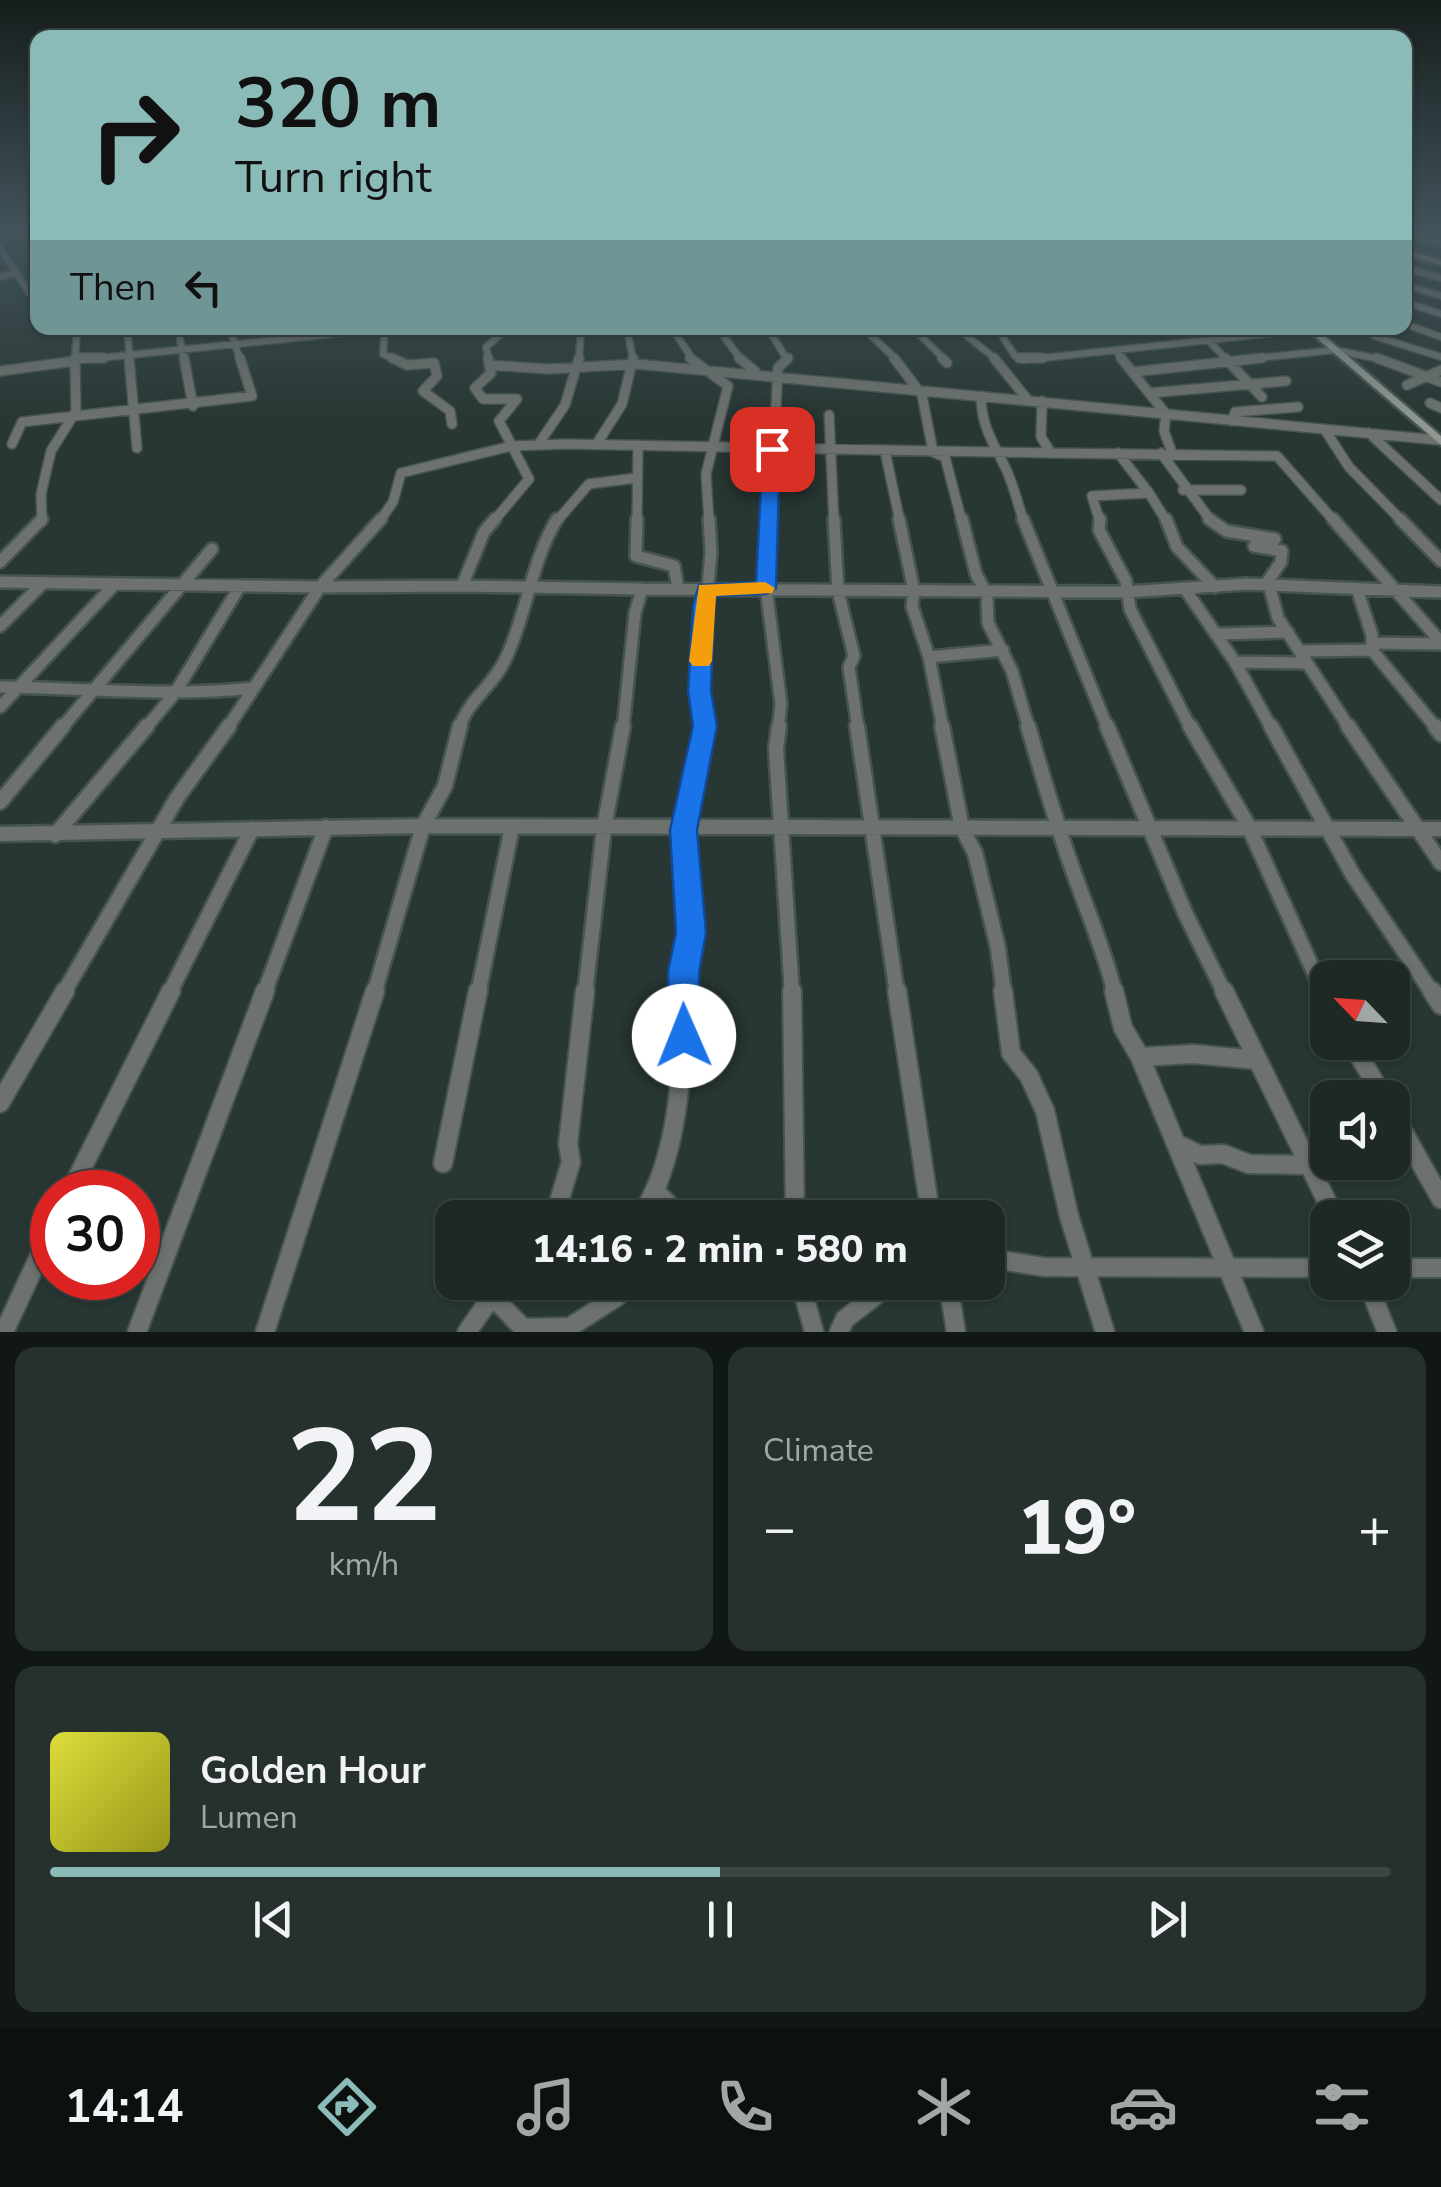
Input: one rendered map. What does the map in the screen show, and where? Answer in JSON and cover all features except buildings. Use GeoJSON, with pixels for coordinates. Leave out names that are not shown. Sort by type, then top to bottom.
{"type":"FeatureCollection","features":[{"type":"Feature","properties":{"kind":"main road"},"geometry":{"type":"LineString","coordinates":[[1318,335],[1440,441]]}},
{"type":"Feature","properties":{"kind":"street"},"geometry":{"type":"LineString","coordinates":[[1412,304],[1441,314]]}},
{"type":"Feature","properties":{"kind":"street"},"geometry":{"type":"LineString","coordinates":[[1412,326],[1441,336]]}},
{"type":"Feature","properties":{"kind":"street"},"geometry":{"type":"LineString","coordinates":[[0,562],[42,522],[41,494],[51,450],[76,412],[77,335]]}},
{"type":"Feature","properties":{"kind":"street"},"geometry":{"type":"LineString","coordinates":[[129,335],[137,448]]}},
{"type":"Feature","properties":{"kind":"street"},"geometry":{"type":"LineString","coordinates":[[179,335],[193,406]]}},
{"type":"Feature","properties":{"kind":"street"},"geometry":{"type":"LineString","coordinates":[[12,444],[22,422],[193,406],[252,396],[231,335]]}},
{"type":"Feature","properties":{"kind":"street"},"geometry":{"type":"LineString","coordinates":[[0,371],[316,335]]}},
{"type":"Feature","properties":{"kind":"street"},"geometry":{"type":"LineString","coordinates":[[387,335],[383,354],[407,365],[434,363],[437,376],[423,391],[452,413],[452,424]]}},
{"type":"Feature","properties":{"kind":"street"},"geometry":{"type":"LineString","coordinates":[[462,586],[484,532],[529,479],[499,421],[517,399],[483,399],[475,388],[488,378],[486,346],[499,335]]}},
{"type":"Feature","properties":{"kind":"street"},"geometry":{"type":"LineString","coordinates":[[538,445],[563,416],[582,351],[581,335]]}},
{"type":"Feature","properties":{"kind":"street"},"geometry":{"type":"LineString","coordinates":[[596,444],[615,422],[636,364],[630,335]]}},
{"type":"Feature","properties":{"kind":"street"},"geometry":{"type":"LineString","coordinates":[[652,1200],[666,1163],[684,1036],[683,972],[691,933],[684,830],[705,726],[700,691],[711,552],[706,474],[728,386],[710,369],[690,358],[676,335]]}},
{"type":"Feature","properties":{"kind":"street"},"geometry":{"type":"LineString","coordinates":[[723,335],[741,361],[759,373]]}},
{"type":"Feature","properties":{"kind":"street"},"geometry":{"type":"LineString","coordinates":[[773,335],[789,360],[778,368],[766,588],[781,704],[776,749],[794,1012],[795,1200]]}},
{"type":"Feature","properties":{"kind":"street"},"geometry":{"type":"LineString","coordinates":[[870,335],[923,388],[934,426],[934,452]]}},
{"type":"Feature","properties":{"kind":"street"},"geometry":{"type":"LineString","coordinates":[[920,335],[947,363]]}},
{"type":"Feature","properties":{"kind":"street"},"geometry":{"type":"LineString","coordinates":[[966,335],[1000,362],[1028,400]]}},
{"type":"Feature","properties":{"kind":"street"},"geometry":{"type":"LineString","coordinates":[[1002,335],[1018,358],[1250,335]]}},
{"type":"Feature","properties":{"kind":"street"},"geometry":{"type":"LineString","coordinates":[[1374,336],[1441,357]]}},
{"type":"Feature","properties":{"kind":"street"},"geometry":{"type":"LineString","coordinates":[[1208,340],[1262,398]]}},
{"type":"Feature","properties":{"kind":"street"},"geometry":{"type":"LineString","coordinates":[[1114,350],[1166,414],[1166,453],[1184,490],[1219,528],[1266,536],[1274,539],[1271,546]]}},
{"type":"Feature","properties":{"kind":"street"},"geometry":{"type":"LineString","coordinates":[[1132,372],[1336,350],[1374,356],[1441,382]]}},
{"type":"Feature","properties":{"kind":"street"},"geometry":{"type":"LineString","coordinates":[[489,365],[576,368],[636,364],[778,374],[1440,441]]}},
{"type":"Feature","properties":{"kind":"street"},"geometry":{"type":"LineString","coordinates":[[1407,385],[1441,370]]}},
{"type":"Feature","properties":{"kind":"street"},"geometry":{"type":"LineString","coordinates":[[1149,394],[1286,381]]}},
{"type":"Feature","properties":{"kind":"street"},"geometry":{"type":"LineString","coordinates":[[981,396],[981,414],[994,452],[1006,466],[1050,591],[1186,916],[1326,1200]]}},
{"type":"Feature","properties":{"kind":"street"},"geometry":{"type":"LineString","coordinates":[[1042,401],[1041,437],[1050,453]]}},
{"type":"Feature","properties":{"kind":"street"},"geometry":{"type":"LineString","coordinates":[[1430,403],[1441,408]]}},
{"type":"Feature","properties":{"kind":"street"},"geometry":{"type":"LineString","coordinates":[[1232,421],[1235,412],[1298,407]]}},
{"type":"Feature","properties":{"kind":"street"},"geometry":{"type":"LineString","coordinates":[[829,415],[838,591],[854,656],[849,667],[927,1200]]}},
{"type":"Feature","properties":{"kind":"street"},"geometry":{"type":"LineString","coordinates":[[1326,430],[1349,467],[1441,561]]}},
{"type":"Feature","properties":{"kind":"street"},"geometry":{"type":"LineString","coordinates":[[1369,433],[1441,500]]}},
{"type":"Feature","properties":{"kind":"street"},"geometry":{"type":"LineString","coordinates":[[0,1103],[177,798],[258,687],[320,587],[393,506],[402,488],[401,473],[408,468],[510,446],[596,444],[1277,456],[1400,591],[1441,643]]}},
{"type":"Feature","properties":{"kind":"street"},"geometry":{"type":"LineString","coordinates":[[638,446],[636,556],[674,566],[678,588]]}},
{"type":"Feature","properties":{"kind":"street"},"geometry":{"type":"LineString","coordinates":[[885,452],[914,591],[913,612],[930,657],[962,828],[975,853],[998,948],[1011,1053],[1029,1076],[1046,1111],[1085,1268],[1106,1332]]}},
{"type":"Feature","properties":{"kind":"street"},"geometry":{"type":"LineString","coordinates":[[934,452],[945,458],[976,574],[985,591],[988,623],[1004,650],[1058,828],[1088,914],[1101,936],[1123,1028],[1140,1057],[1224,1268],[1254,1332]]}},
{"type":"Feature","properties":{"kind":"street"},"geometry":{"type":"LineString","coordinates":[[1118,453],[1161,508],[1176,546],[1215,587]]}},
{"type":"Feature","properties":{"kind":"street"},"geometry":{"type":"LineString","coordinates":[[265,1332],[362,1035],[423,826],[441,806],[465,710],[506,660],[540,552],[554,524],[584,488],[600,481],[636,478]]}},
{"type":"Feature","properties":{"kind":"street"},"geometry":{"type":"LineString","coordinates":[[1184,490],[1242,490]]}},
{"type":"Feature","properties":{"kind":"street"},"geometry":{"type":"LineString","coordinates":[[1149,493],[1092,496],[1100,514],[1099,530],[1118,561],[1130,609],[1191,729],[1248,825],[1310,962]]}},
{"type":"Feature","properties":{"kind":"street"},"geometry":{"type":"LineString","coordinates":[[1254,546],[1282,551],[1268,586],[1270,610],[1372,758],[1414,830],[1441,863]]}},
{"type":"Feature","properties":{"kind":"street"},"geometry":{"type":"LineString","coordinates":[[0,802],[212,549]]}},
{"type":"Feature","properties":{"kind":"street"},"geometry":{"type":"LineString","coordinates":[[0,582],[1127,592],[1268,586],[1441,592]]}},
{"type":"Feature","properties":{"kind":"street"},"geometry":{"type":"LineString","coordinates":[[0,626],[42,584]]}},
{"type":"Feature","properties":{"kind":"street"},"geometry":{"type":"LineString","coordinates":[[0,707],[113,586]]}},
{"type":"Feature","properties":{"kind":"street"},"geometry":{"type":"LineString","coordinates":[[55,835],[175,693],[240,586]]}},
{"type":"Feature","properties":{"kind":"street"},"geometry":{"type":"LineString","coordinates":[[559,1200],[571,1162],[568,1144],[604,828],[622,736],[635,613],[642,589]]}},
{"type":"Feature","properties":{"kind":"street"},"geometry":{"type":"LineString","coordinates":[[1357,589],[1372,647],[1441,734]]}},
{"type":"Feature","properties":{"kind":"street"},"geometry":{"type":"LineString","coordinates":[[1186,590],[1236,662],[1370,902],[1441,1006]]}},
{"type":"Feature","properties":{"kind":"street"},"geometry":{"type":"LineString","coordinates":[[1219,634],[1288,632]]}},
{"type":"Feature","properties":{"kind":"street"},"geometry":{"type":"LineString","coordinates":[[1236,662],[1441,643]]}},
{"type":"Feature","properties":{"kind":"street"},"geometry":{"type":"LineString","coordinates":[[930,657],[964,656],[974,649],[1004,650]]}},
{"type":"Feature","properties":{"kind":"street"},"geometry":{"type":"LineString","coordinates":[[0,686],[175,693],[258,687]]}},
{"type":"Feature","properties":{"kind":"street"},"geometry":{"type":"LineString","coordinates":[[0,834],[423,826],[684,830],[1248,825],[1330,831],[1441,829]]}},
{"type":"Feature","properties":{"kind":"street"},"geometry":{"type":"LineString","coordinates":[[137,1332],[326,827]]}},
{"type":"Feature","properties":{"kind":"street"},"geometry":{"type":"LineString","coordinates":[[442,1163],[512,827]]}},
{"type":"Feature","properties":{"kind":"street"},"geometry":{"type":"LineString","coordinates":[[81,1170],[252,829]]}},
{"type":"Feature","properties":{"kind":"street"},"geometry":{"type":"LineString","coordinates":[[1140,1057],[1193,1054],[1258,1060]]}},
{"type":"Feature","properties":{"kind":"street"},"geometry":{"type":"LineString","coordinates":[[1177,1144],[1200,1155],[1223,1154],[1249,1164],[1309,1166]]}},
{"type":"Feature","properties":{"kind":"street"},"geometry":{"type":"LineString","coordinates":[[1410,1144],[1441,1199]]}},
{"type":"Feature","properties":{"kind":"street"},"geometry":{"type":"LineString","coordinates":[[657,1193],[664,1200]]}},
{"type":"Feature","properties":{"kind":"street"},"geometry":{"type":"LineString","coordinates":[[1005,1260],[1085,1268],[1310,1268]]}},
{"type":"Feature","properties":{"kind":"street"},"geometry":{"type":"LineString","coordinates":[[1410,1268],[1441,1268]]}},
{"type":"Feature","properties":{"kind":"street"},"geometry":{"type":"LineString","coordinates":[[4,1332],[30,1276]]}},
{"type":"Feature","properties":{"kind":"street"},"geometry":{"type":"LineString","coordinates":[[467,1332],[489,1300]]}},
{"type":"Feature","properties":{"kind":"street"},"geometry":{"type":"LineString","coordinates":[[496,1300],[524,1328],[570,1327],[612,1300]]}},
{"type":"Feature","properties":{"kind":"street"},"geometry":{"type":"LineString","coordinates":[[805,1300],[814,1332]]}},
{"type":"Feature","properties":{"kind":"street"},"geometry":{"type":"LineString","coordinates":[[838,1332],[845,1319],[870,1300]]}},
{"type":"Feature","properties":{"kind":"street"},"geometry":{"type":"LineString","coordinates":[[951,1300],[956,1332]]}},
{"type":"Feature","properties":{"kind":"street"},"geometry":{"type":"LineString","coordinates":[[1374,1300],[1387,1332]]}},
{"type":"Feature","properties":{"kind":"slow traffic"},"geometry":{"type":"LineString","coordinates":[[701,661],[706,590],[765,588]]}},
{"type":"Feature","properties":{"kind":"route"},"geometry":{"type":"LineString","coordinates":[[684,1036],[683,972],[691,933],[684,830],[692,773],[705,726],[700,691],[703,606],[706,590],[766,588],[772,449]]}}]}
